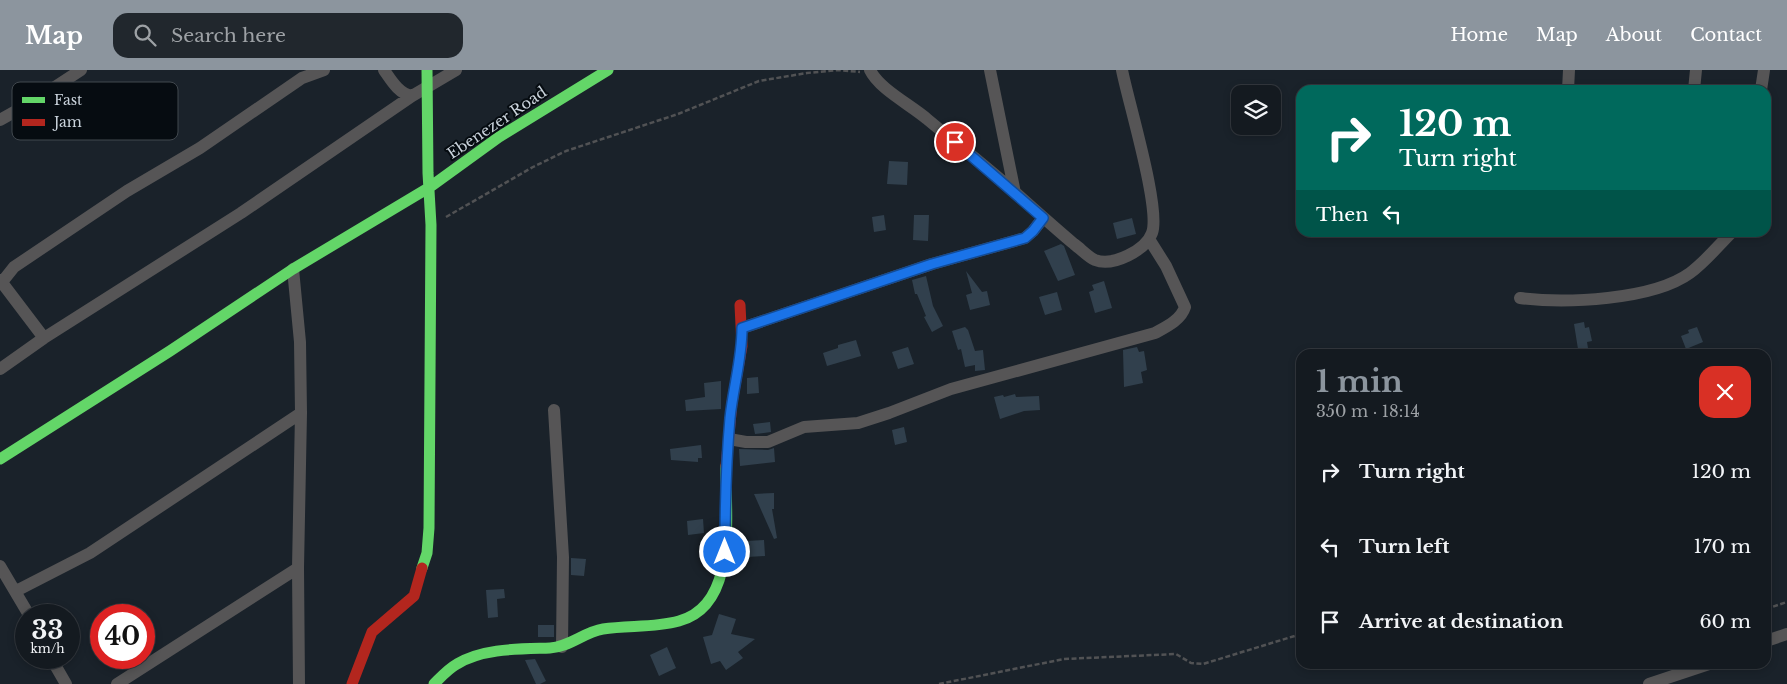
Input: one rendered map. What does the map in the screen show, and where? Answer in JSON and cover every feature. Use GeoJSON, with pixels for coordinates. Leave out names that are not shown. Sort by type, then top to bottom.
{"type":"FeatureCollection","features":[{"type":"Feature","properties":{"kind":"street"},"geometry":{"type":"LineString","coordinates":[[63,82],[81,70]]}},
{"type":"Feature","properties":{"kind":"street"},"geometry":{"type":"LineString","coordinates":[[44,338],[1,281],[14,267],[128,191],[200,148],[302,74],[324,70]]}},
{"type":"Feature","properties":{"kind":"street"},"geometry":{"type":"LineString","coordinates":[[384,70],[401,91],[406,95],[412,96]]}},
{"type":"Feature","properties":{"kind":"street"},"geometry":{"type":"LineString","coordinates":[[352,684],[372,632],[414,596],[426,553],[429,521],[431,225],[427,70]]}},
{"type":"Feature","properties":{"kind":"street"},"geometry":{"type":"LineString","coordinates":[[0,369],[44,338],[240,213],[412,96],[456,70]]}},
{"type":"Feature","properties":{"kind":"street","name":"Ebenezer Road"},"geometry":{"type":"LineString","coordinates":[[0,459],[170,351],[293,269],[430,188],[499,137],[608,70]]}},
{"type":"Feature","properties":{"kind":"street"},"geometry":{"type":"LineString","coordinates":[[990,70],[1016,193]]}},
{"type":"Feature","properties":{"kind":"street"},"geometry":{"type":"LineString","coordinates":[[871,71],[884,86],[925,117],[1043,218],[1098,261],[1110,261],[1129,255],[1143,247],[1149,239],[1154,226],[1153,208],[1122,70]]}},
{"type":"Feature","properties":{"kind":"street"},"geometry":{"type":"LineString","coordinates":[[1568,85],[1569,70]]}},
{"type":"Feature","properties":{"kind":"street"},"geometry":{"type":"LineString","coordinates":[[1694,85],[1696,70]]}},
{"type":"Feature","properties":{"kind":"street"},"geometry":{"type":"LineString","coordinates":[[1762,85],[1764,70]]}},
{"type":"Feature","properties":{"kind":"street"},"geometry":{"type":"LineString","coordinates":[[0,120],[12,113]]}},
{"type":"Feature","properties":{"kind":"street"},"geometry":{"type":"LineString","coordinates":[[742,328],[932,264],[1025,238],[1043,218]]}},
{"type":"Feature","properties":{"kind":"street"},"geometry":{"type":"LineString","coordinates":[[1520,298],[1543,301],[1574,300],[1659,289],[1690,273],[1727,237]]}},
{"type":"Feature","properties":{"kind":"street"},"geometry":{"type":"LineString","coordinates":[[729,439],[746,442],[768,442],[804,427],[858,423],[951,389],[1155,333],[1182,315],[1185,307],[1166,266],[1149,239]]}},
{"type":"Feature","properties":{"kind":"street"},"geometry":{"type":"LineString","coordinates":[[293,269],[300,342],[299,684]]}},
{"type":"Feature","properties":{"kind":"street"},"geometry":{"type":"LineString","coordinates":[[434,684],[457,664],[474,657],[562,646],[591,632],[603,629],[660,626],[673,623],[696,613],[704,607],[722,577],[725,563],[726,464],[733,394],[742,346],[740,305]]}},
{"type":"Feature","properties":{"kind":"street"},"geometry":{"type":"LineString","coordinates":[[554,410],[563,556],[562,646]]}},
{"type":"Feature","properties":{"kind":"street"},"geometry":{"type":"LineString","coordinates":[[16,590],[90,553],[301,413]]}},
{"type":"Feature","properties":{"kind":"street"},"geometry":{"type":"LineString","coordinates":[[0,566],[23,604]]}},
{"type":"Feature","properties":{"kind":"street"},"geometry":{"type":"LineString","coordinates":[[117,684],[298,568]]}},
{"type":"Feature","properties":{"kind":"street"},"geometry":{"type":"LineString","coordinates":[[1771,639],[1787,634]]}},
{"type":"Feature","properties":{"kind":"street"},"geometry":{"type":"LineString","coordinates":[[58,669],[66,684]]}},
{"type":"Feature","properties":{"kind":"street"},"geometry":{"type":"LineString","coordinates":[[1649,684],[1694,669]]}},
{"type":"Feature","properties":{"kind":"path"},"geometry":{"type":"LineString","coordinates":[[431,225],[533,167],[566,151],[678,114],[760,81],[807,72],[838,70],[871,71]]}},
{"type":"Feature","properties":{"kind":"path"},"geometry":{"type":"LineString","coordinates":[[1771,607],[1787,602]]}},
{"type":"Feature","properties":{"kind":"path"},"geometry":{"type":"LineString","coordinates":[[939,684],[1064,659],[1176,654],[1191,663],[1203,664],[1296,636]]}},
{"type":"Feature","properties":{"kind":"building"},"geometry":{"type":"Polygon","coordinates":[[[889,161],[908,162],[907,185],[887,184],[889,161]]]}},
{"type":"Feature","properties":{"kind":"building"},"geometry":{"type":"Polygon","coordinates":[[[884,215],[886,230],[874,232],[872,217],[884,215]]]}},
{"type":"Feature","properties":{"kind":"building"},"geometry":{"type":"Polygon","coordinates":[[[914,215],[929,215],[928,241],[913,240],[914,215]]]}},
{"type":"Feature","properties":{"kind":"building"},"geometry":{"type":"Polygon","coordinates":[[[1132,218],[1136,234],[1117,239],[1113,223],[1132,218]]]}},
{"type":"Feature","properties":{"kind":"building"},"geometry":{"type":"Polygon","coordinates":[[[1061,244],[1064,246],[1075,275],[1058,281],[1044,251],[1061,244]]]}},
{"type":"Feature","properties":{"kind":"building"},"geometry":{"type":"Polygon","coordinates":[[[966,271],[982,292],[987,291],[990,305],[970,310],[966,295],[972,293],[966,271]]]}},
{"type":"Feature","properties":{"kind":"building"},"geometry":{"type":"Polygon","coordinates":[[[926,276],[933,306],[943,326],[932,332],[924,317],[926,316],[917,294],[915,294],[912,280],[926,276]]]}},
{"type":"Feature","properties":{"kind":"building"},"geometry":{"type":"Polygon","coordinates":[[[1104,281],[1112,308],[1095,313],[1089,292],[1094,290],[1092,285],[1104,281]]]}},
{"type":"Feature","properties":{"kind":"building"},"geometry":{"type":"Polygon","coordinates":[[[1057,292],[1062,310],[1045,315],[1039,297],[1057,292]]]}},
{"type":"Feature","properties":{"kind":"building"},"geometry":{"type":"Polygon","coordinates":[[[1584,322],[1585,328],[1589,327],[1592,341],[1587,342],[1588,348],[1578,349],[1574,324],[1584,322]]]}},
{"type":"Feature","properties":{"kind":"building"},"geometry":{"type":"Polygon","coordinates":[[[965,327],[968,330],[975,351],[983,350],[985,370],[975,371],[975,365],[965,367],[961,349],[958,350],[952,331],[965,327]]]}},
{"type":"Feature","properties":{"kind":"building"},"geometry":{"type":"Polygon","coordinates":[[[1697,327],[1703,342],[1686,349],[1681,336],[1689,333],[1688,330],[1697,327]]]}},
{"type":"Feature","properties":{"kind":"building"},"geometry":{"type":"Polygon","coordinates":[[[856,340],[861,356],[827,366],[823,353],[838,348],[838,345],[856,340]]]}},
{"type":"Feature","properties":{"kind":"building"},"geometry":{"type":"Polygon","coordinates":[[[908,347],[914,364],[898,369],[892,352],[908,347]]]}},
{"type":"Feature","properties":{"kind":"building"},"geometry":{"type":"Polygon","coordinates":[[[1137,347],[1139,352],[1144,351],[1147,370],[1141,372],[1143,383],[1124,387],[1123,350],[1137,347]]]}},
{"type":"Feature","properties":{"kind":"building"},"geometry":{"type":"Polygon","coordinates":[[[758,377],[759,393],[747,394],[747,378],[758,377]]]}},
{"type":"Feature","properties":{"kind":"building"},"geometry":{"type":"Polygon","coordinates":[[[721,381],[721,409],[686,411],[685,400],[705,397],[704,383],[721,381]]]}},
{"type":"Feature","properties":{"kind":"building"},"geometry":{"type":"Polygon","coordinates":[[[1015,394],[1016,397],[1039,396],[1040,410],[1024,411],[1000,419],[994,397],[1015,394]]]}},
{"type":"Feature","properties":{"kind":"building"},"geometry":{"type":"Polygon","coordinates":[[[770,422],[771,432],[755,434],[753,424],[770,422]]]}},
{"type":"Feature","properties":{"kind":"building"},"geometry":{"type":"Polygon","coordinates":[[[904,427],[907,442],[895,445],[892,430],[904,427]]]}},
{"type":"Feature","properties":{"kind":"building"},"geometry":{"type":"Polygon","coordinates":[[[701,445],[702,458],[698,458],[698,462],[671,460],[670,449],[701,445]]]}},
{"type":"Feature","properties":{"kind":"building"},"geometry":{"type":"Polygon","coordinates":[[[774,448],[775,462],[740,466],[739,449],[768,450],[774,448]]]}},
{"type":"Feature","properties":{"kind":"building"},"geometry":{"type":"Polygon","coordinates":[[[774,493],[774,509],[772,509],[777,538],[774,539],[754,494],[774,493]]]}},
{"type":"Feature","properties":{"kind":"building"},"geometry":{"type":"Polygon","coordinates":[[[703,519],[704,533],[688,535],[687,521],[703,519]]]}},
{"type":"Feature","properties":{"kind":"building"},"geometry":{"type":"Polygon","coordinates":[[[764,540],[765,556],[747,557],[747,541],[764,540]]]}},
{"type":"Feature","properties":{"kind":"building"},"geometry":{"type":"Polygon","coordinates":[[[571,558],[586,559],[584,576],[571,575],[571,558]]]}},
{"type":"Feature","properties":{"kind":"building"},"geometry":{"type":"Polygon","coordinates":[[[504,589],[505,598],[497,599],[498,617],[488,618],[486,590],[504,589]]]}},
{"type":"Feature","properties":{"kind":"building"},"geometry":{"type":"Polygon","coordinates":[[[719,614],[736,619],[731,634],[755,639],[738,652],[743,658],[726,670],[720,661],[711,664],[703,637],[712,635],[719,614]]]}},
{"type":"Feature","properties":{"kind":"building"},"geometry":{"type":"Polygon","coordinates":[[[538,625],[554,625],[554,637],[538,637],[538,625]]]}},
{"type":"Feature","properties":{"kind":"building"},"geometry":{"type":"Polygon","coordinates":[[[667,647],[676,668],[659,676],[650,655],[667,647]]]}},
{"type":"Feature","properties":{"kind":"building"},"geometry":{"type":"Polygon","coordinates":[[[535,659],[546,681],[540,684],[536,684],[525,660],[535,659]]]}},
{"type":"Feature","properties":{"kind":"traffic: fast"},"geometry":{"type":"LineString","coordinates":[[422,568],[427,553],[429,528],[431,225],[428,173],[427,70]]}},
{"type":"Feature","properties":{"kind":"traffic: fast"},"geometry":{"type":"LineString","coordinates":[[0,459],[170,351],[293,269],[430,187],[499,137],[608,70]]}},
{"type":"Feature","properties":{"kind":"traffic: fast"},"geometry":{"type":"LineString","coordinates":[[434,684],[454,666],[478,655],[502,650],[557,647],[603,629],[670,623],[698,612],[712,597],[720,578],[725,556],[727,532],[726,466]]}},
{"type":"Feature","properties":{"kind":"traffic: jam"},"geometry":{"type":"LineString","coordinates":[[726,466],[732,403],[742,346],[740,305]]}},
{"type":"Feature","properties":{"kind":"traffic: jam"},"geometry":{"type":"LineString","coordinates":[[352,684],[372,632],[414,596],[422,568]]}},
{"type":"Feature","properties":{"kind":"route"},"geometry":{"type":"LineString","coordinates":[[725,552],[726,464],[732,403],[742,346],[742,328],[932,264],[1025,238],[1043,218],[955,142]]}}]}
